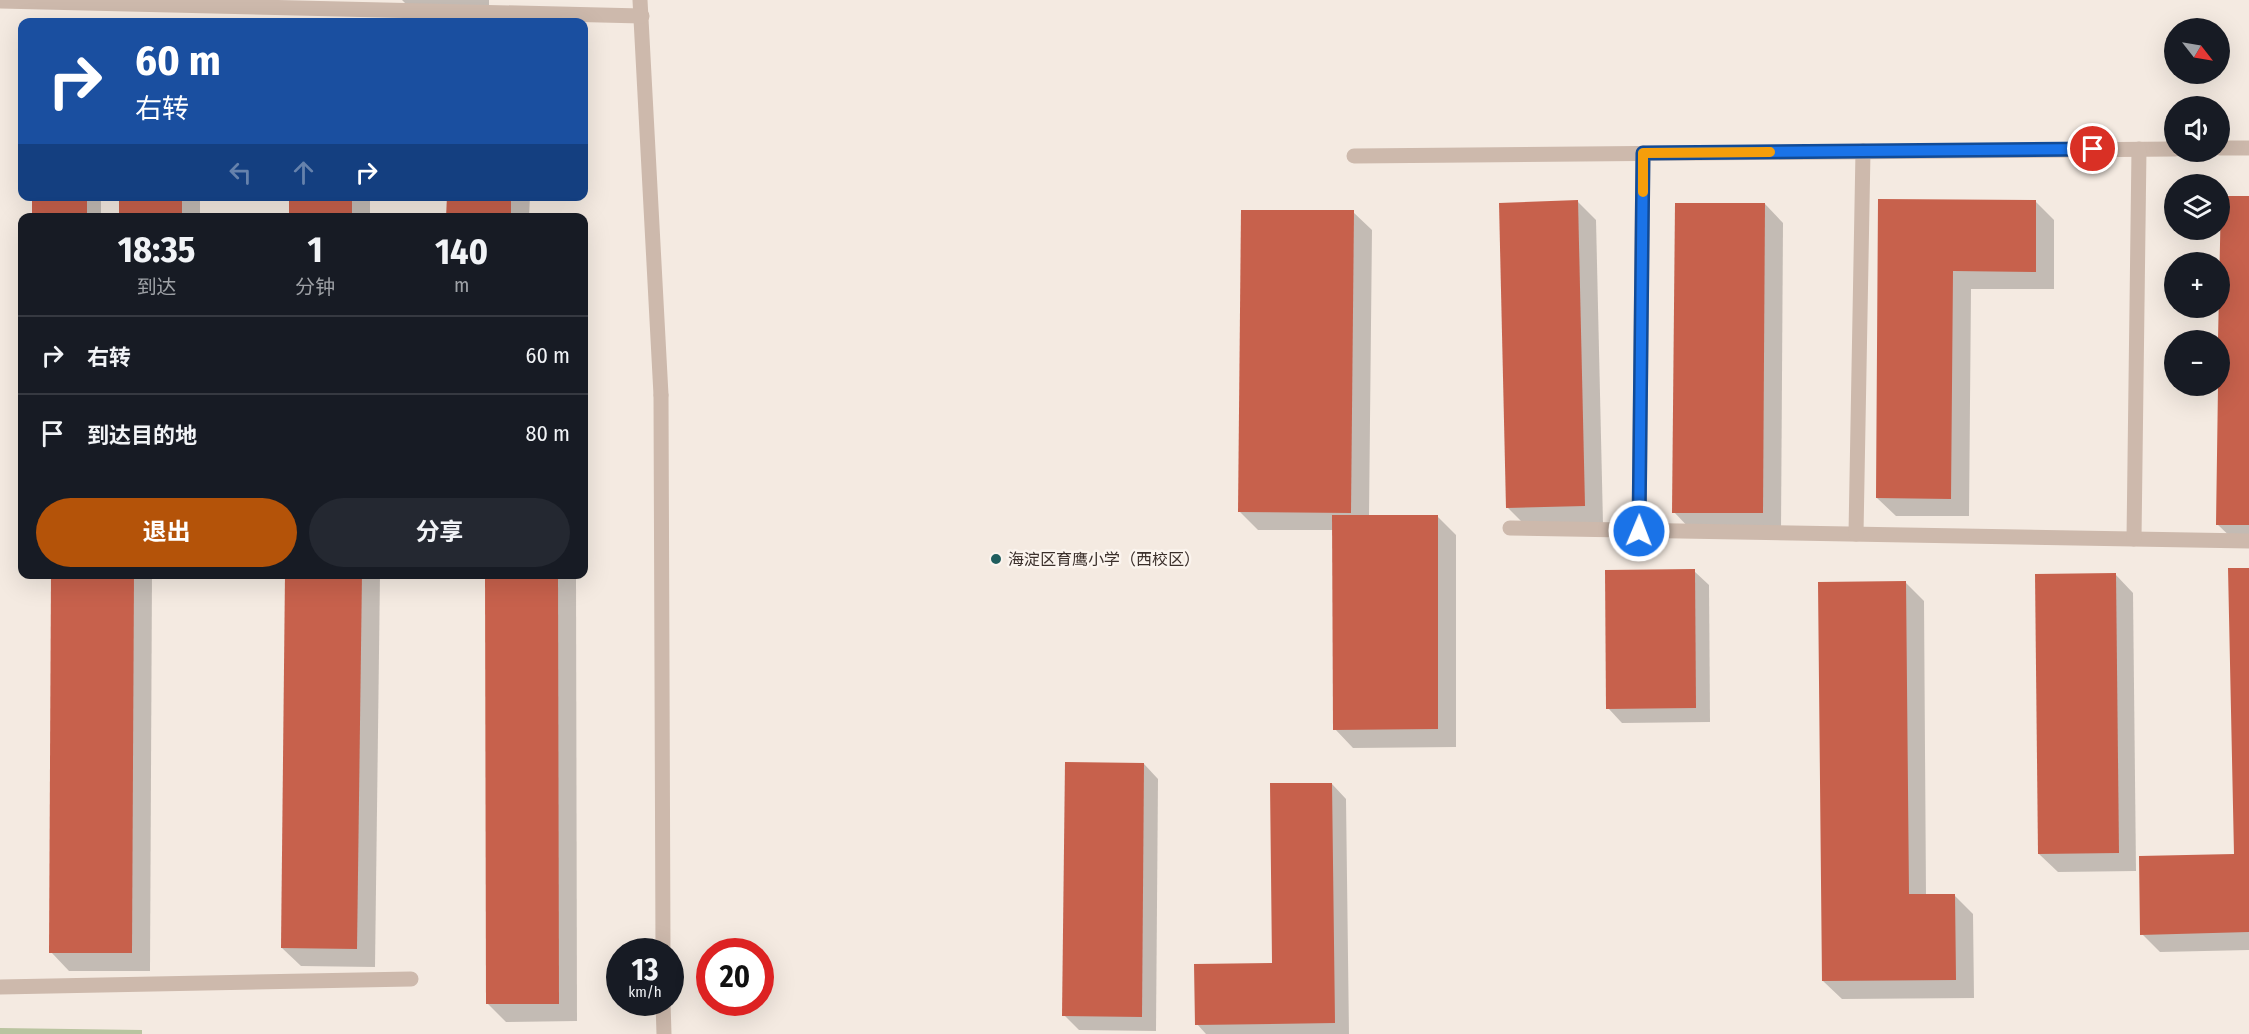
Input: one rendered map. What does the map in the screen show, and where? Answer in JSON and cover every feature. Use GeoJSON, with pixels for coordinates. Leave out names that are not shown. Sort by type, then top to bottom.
{"type":"FeatureCollection","features":[{"type":"Feature","properties":{"kind":"street"},"geometry":{"type":"LineString","coordinates":[[640,0],[661,395],[663,938]]}},
{"type":"Feature","properties":{"kind":"street"},"geometry":{"type":"LineString","coordinates":[[0,1],[642,16]]}},
{"type":"Feature","properties":{"kind":"street"},"geometry":{"type":"LineString","coordinates":[[2230,148],[2249,148]]}},
{"type":"Feature","properties":{"kind":"street"},"geometry":{"type":"LineString","coordinates":[[2134,539],[2139,149]]}},
{"type":"Feature","properties":{"kind":"street"},"geometry":{"type":"LineString","coordinates":[[1354,156],[2164,149]]}},
{"type":"Feature","properties":{"kind":"street"},"geometry":{"type":"LineString","coordinates":[[1856,534],[1863,151]]}},
{"type":"Feature","properties":{"kind":"street"},"geometry":{"type":"LineString","coordinates":[[1639,531],[1643,153]]}},
{"type":"Feature","properties":{"kind":"street"},"geometry":{"type":"LineString","coordinates":[[1510,528],[2249,541]]}},
{"type":"Feature","properties":{"kind":"street"},"geometry":{"type":"LineString","coordinates":[[0,987],[411,979]]}},
{"type":"Feature","properties":{"kind":"street"},"geometry":{"type":"LineString","coordinates":[[663,1016],[663,1034]]}},
{"type":"Feature","properties":{"kind":"green space"},"geometry":{"type":"Polygon","coordinates":[[[0,1028],[142,1030],[142,1034],[0,1034],[0,1028]]]}},
{"type":"Feature","properties":{"kind":"building"},"geometry":{"type":"Polygon","coordinates":[[[2230,196],[2249,196],[2249,525],[2216,525],[2218,396],[2230,396],[2230,330],[2218,330],[2218,318],[2230,318],[2230,252],[2220,252],[2220,240],[2230,240],[2230,196]]]}},
{"type":"Feature","properties":{"kind":"building"},"geometry":{"type":"Polygon","coordinates":[[[1878,199],[2036,200],[2036,272],[1953,271],[1951,499],[1876,498],[1878,199]]]}},
{"type":"Feature","properties":{"kind":"building"},"geometry":{"type":"Polygon","coordinates":[[[1578,200],[1585,506],[1506,508],[1499,203],[1578,200]]]}},
{"type":"Feature","properties":{"kind":"building"},"geometry":{"type":"Polygon","coordinates":[[[32,201],[87,201],[87,213],[32,213],[32,201]]]}},
{"type":"Feature","properties":{"kind":"building"},"geometry":{"type":"Polygon","coordinates":[[[119,201],[182,201],[182,213],[119,213],[119,201]]]}},
{"type":"Feature","properties":{"kind":"building"},"geometry":{"type":"Polygon","coordinates":[[[289,201],[352,201],[352,213],[289,213],[289,201]]]}},
{"type":"Feature","properties":{"kind":"building"},"geometry":{"type":"Polygon","coordinates":[[[447,201],[511,201],[511,213],[446,213],[447,201]]]}},
{"type":"Feature","properties":{"kind":"building"},"geometry":{"type":"Polygon","coordinates":[[[1675,203],[1765,203],[1763,513],[1672,513],[1675,203]]]}},
{"type":"Feature","properties":{"kind":"building"},"geometry":{"type":"Polygon","coordinates":[[[1241,210],[1354,210],[1351,513],[1238,512],[1241,210]]]}},
{"type":"Feature","properties":{"kind":"building"},"geometry":{"type":"Polygon","coordinates":[[[1332,515],[1438,515],[1438,729],[1333,730],[1332,515]]]}},
{"type":"Feature","properties":{"kind":"building"},"geometry":{"type":"Polygon","coordinates":[[[2228,568],[2249,568],[2249,932],[2140,935],[2139,856],[2234,854],[2228,568]]]}},
{"type":"Feature","properties":{"kind":"building"},"geometry":{"type":"Polygon","coordinates":[[[1695,569],[1696,708],[1606,709],[1605,570],[1695,569]]]}},
{"type":"Feature","properties":{"kind":"building"},"geometry":{"type":"Polygon","coordinates":[[[2116,573],[2119,853],[2038,854],[2035,574],[2116,573]]]}},
{"type":"Feature","properties":{"kind":"building"},"geometry":{"type":"Polygon","coordinates":[[[51,579],[134,579],[132,953],[49,953],[51,579]]]}},
{"type":"Feature","properties":{"kind":"building"},"geometry":{"type":"Polygon","coordinates":[[[285,579],[362,579],[357,949],[281,948],[285,579]]]}},
{"type":"Feature","properties":{"kind":"building"},"geometry":{"type":"Polygon","coordinates":[[[485,579],[558,579],[559,1004],[486,1004],[485,579]]]}},
{"type":"Feature","properties":{"kind":"building"},"geometry":{"type":"Polygon","coordinates":[[[1906,581],[1909,894],[1955,894],[1956,980],[1822,981],[1818,582],[1906,581]]]}},
{"type":"Feature","properties":{"kind":"building"},"geometry":{"type":"Polygon","coordinates":[[[1065,762],[1144,763],[1142,1017],[1062,1016],[1065,762]]]}},
{"type":"Feature","properties":{"kind":"building"},"geometry":{"type":"Polygon","coordinates":[[[1270,783],[1332,783],[1335,1023],[1195,1025],[1194,964],[1272,963],[1270,783]]]}},
{"type":"Feature","properties":{"kind":"slow traffic"},"geometry":{"type":"LineString","coordinates":[[1643,192],[1643,153],[1770,152]]}},
{"type":"Feature","properties":{"kind":"place","name":"海淀区育鹰小学（西校区）"},"geometry":{"type":"Point","coordinates":[996,559]}},
{"type":"Feature","properties":{"kind":"route"},"geometry":{"type":"LineString","coordinates":[[1639,531],[1643,153],[2093,149]]}}]}
